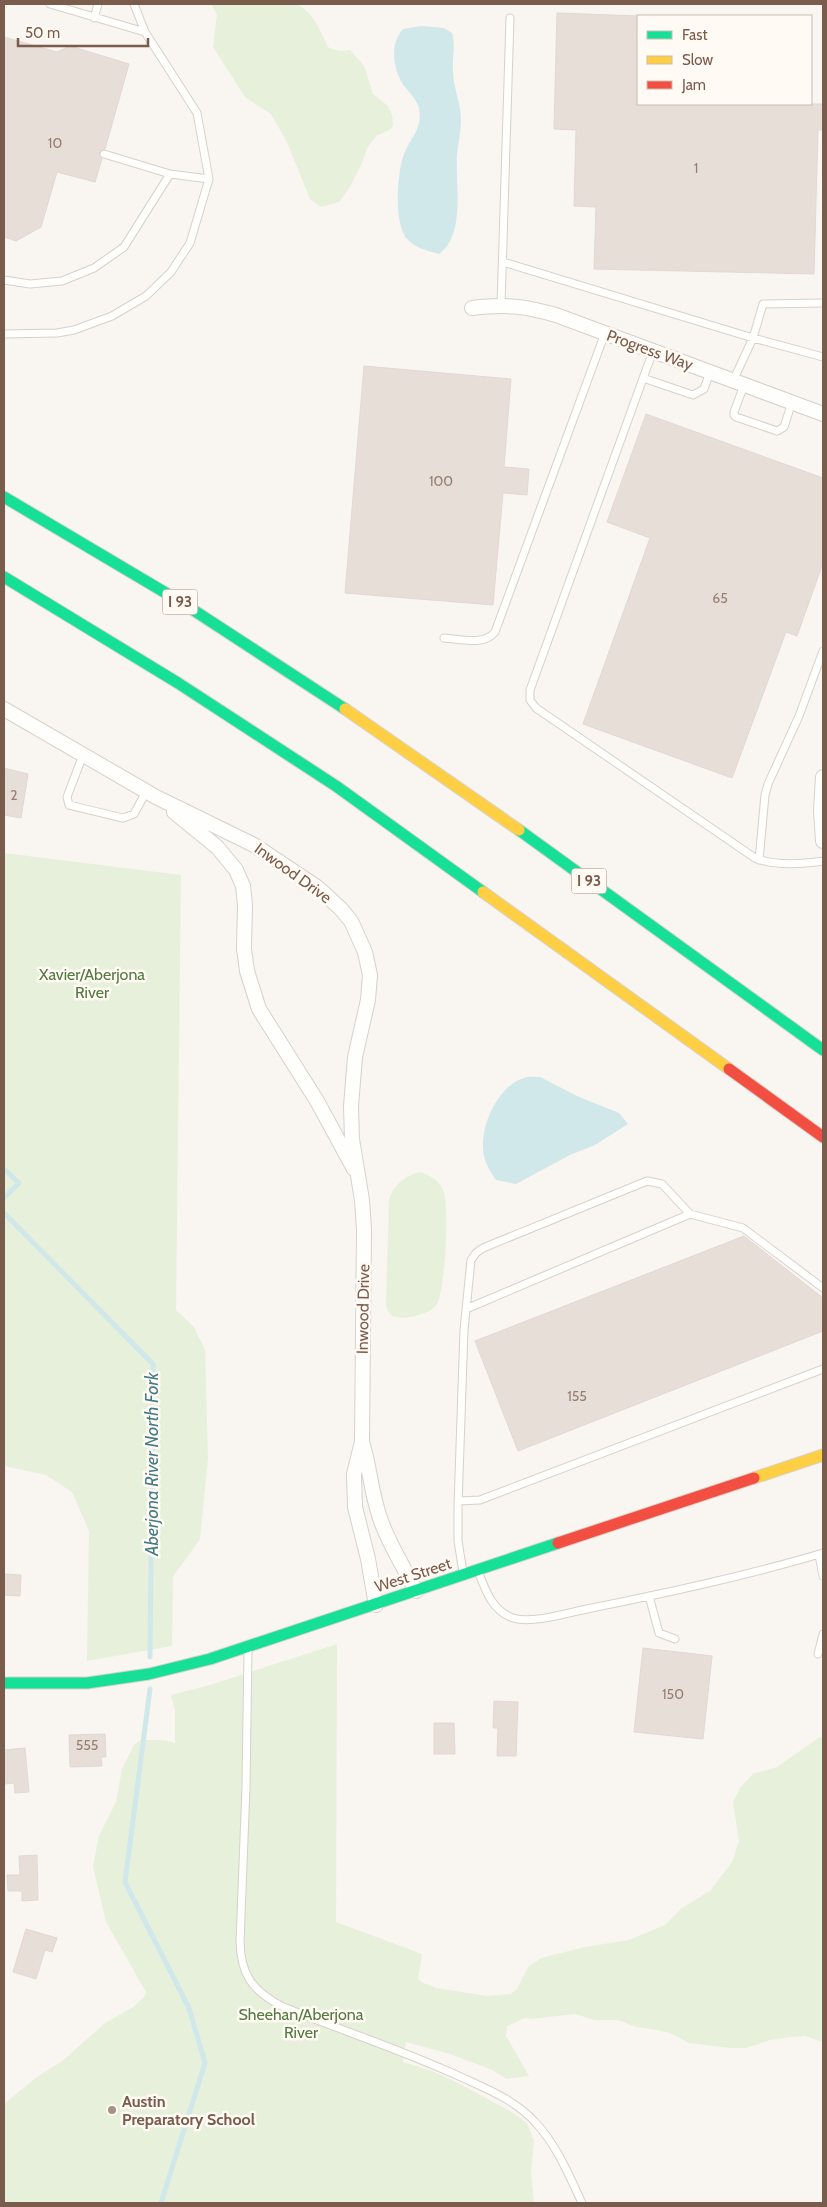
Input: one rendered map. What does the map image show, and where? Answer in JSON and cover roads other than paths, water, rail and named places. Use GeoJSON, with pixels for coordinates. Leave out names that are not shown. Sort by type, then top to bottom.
{"type":"FeatureCollection","features":[{"type":"Feature","properties":{"kind":"main road","name":"I 93"},"geometry":{"type":"LineString","coordinates":[[4,497],[166,593],[353,714],[491,810],[823,1050]]}},
{"type":"Feature","properties":{"kind":"main road"},"geometry":{"type":"LineString","coordinates":[[4,576],[186,688],[336,786],[823,1137]]}},
{"type":"Feature","properties":{"kind":"main road","name":"West Street"},"geometry":{"type":"LineString","coordinates":[[4,1683],[87,1683],[148,1674],[210,1659],[823,1455]]}},
{"type":"Feature","properties":{"kind":"street","name":"Progress Way"},"geometry":{"type":"LineString","coordinates":[[472,308],[501,305],[526,307],[556,315],[823,414]]}},
{"type":"Feature","properties":{"kind":"street","name":"Inwood Drive"},"geometry":{"type":"LineString","coordinates":[[4,709],[151,795],[239,836],[304,878],[341,908],[359,935],[366,952],[371,982],[353,1072],[352,1139],[364,1229],[362,1442],[354,1474],[354,1499],[376,1605]]}},
{"type":"Feature","properties":{"kind":"street"},"geometry":{"type":"LineString","coordinates":[[823,777],[823,841]]}},
{"type":"Feature","properties":{"kind":"street","name":"Inwood Drive"},"geometry":{"type":"LineString","coordinates":[[151,795],[217,847],[236,870],[243,886],[245,905],[244,949],[247,971],[259,1009],[317,1101],[358,1176]]}},
{"type":"Feature","properties":{"kind":"street","name":"Inwood Drive"},"geometry":{"type":"LineString","coordinates":[[362,1442],[371,1473],[379,1517],[416,1591]]}},
{"type":"Feature","properties":{"kind":"lane"},"geometry":{"type":"LineString","coordinates":[[50,4],[145,32]]}},
{"type":"Feature","properties":{"kind":"lane"},"geometry":{"type":"LineString","coordinates":[[94,18],[98,4]]}},
{"type":"Feature","properties":{"kind":"lane"},"geometry":{"type":"LineString","coordinates":[[4,334],[57,333],[74,330],[112,316],[146,296],[171,272],[190,243],[209,179],[197,113],[145,32],[134,4]]}},
{"type":"Feature","properties":{"kind":"lane"},"geometry":{"type":"LineString","coordinates":[[501,305],[510,18]]}},
{"type":"Feature","properties":{"kind":"lane"},"geometry":{"type":"LineString","coordinates":[[104,154],[170,174],[209,179]]}},
{"type":"Feature","properties":{"kind":"lane"},"geometry":{"type":"LineString","coordinates":[[4,280],[30,284],[62,281],[94,268],[124,247],[170,174]]}},
{"type":"Feature","properties":{"kind":"lane"},"geometry":{"type":"LineString","coordinates":[[503,262],[753,338],[823,357]]}},
{"type":"Feature","properties":{"kind":"lane"},"geometry":{"type":"LineString","coordinates":[[792,402],[784,427],[777,431],[734,415],[738,383],[763,304],[823,303]]}},
{"type":"Feature","properties":{"kind":"lane"},"geometry":{"type":"LineString","coordinates":[[444,638],[483,640],[490,638],[496,632],[605,333]]}},
{"type":"Feature","properties":{"kind":"lane"},"geometry":{"type":"LineString","coordinates":[[653,351],[530,690],[530,700],[536,708],[759,860],[809,863],[823,860]]}},
{"type":"Feature","properties":{"kind":"lane"},"geometry":{"type":"LineString","coordinates":[[643,378],[693,395],[704,389],[710,372]]}},
{"type":"Feature","properties":{"kind":"lane"},"geometry":{"type":"LineString","coordinates":[[759,860],[765,795],[768,784],[799,716],[823,652]]}},
{"type":"Feature","properties":{"kind":"lane"},"geometry":{"type":"LineString","coordinates":[[83,755],[67,797],[69,806],[123,818],[134,814],[151,795]]}},
{"type":"Feature","properties":{"kind":"lane"},"geometry":{"type":"LineString","coordinates":[[463,1576],[458,1541],[458,1501],[466,1309],[471,1260],[476,1253],[483,1248],[647,1181],[662,1184],[690,1214],[742,1228],[823,1288]]}},
{"type":"Feature","properties":{"kind":"lane"},"geometry":{"type":"LineString","coordinates":[[466,1309],[690,1214]]}},
{"type":"Feature","properties":{"kind":"lane"},"geometry":{"type":"LineString","coordinates":[[458,1501],[480,1500],[823,1369]]}},
{"type":"Feature","properties":{"kind":"lane"},"geometry":{"type":"LineString","coordinates":[[477,1571],[487,1596],[494,1605],[508,1616],[520,1620],[542,1618],[650,1596],[821,1554],[823,1576]]}},
{"type":"Feature","properties":{"kind":"lane"},"geometry":{"type":"LineString","coordinates":[[650,1596],[659,1633],[675,1639]]}},
{"type":"Feature","properties":{"kind":"lane"},"geometry":{"type":"LineString","coordinates":[[818,1654],[823,1634]]}},
{"type":"Feature","properties":{"kind":"lane"},"geometry":{"type":"LineString","coordinates":[[248,1647],[240,1942],[241,1962],[246,1976],[260,1993],[281,2006],[444,2069],[490,2090],[523,2110],[537,2123],[551,2142],[582,2203]]}},
{"type":"Feature","properties":{"kind":"water"},"geometry":{"type":"Polygon","coordinates":[[[422,26],[444,28],[452,33],[454,42],[453,77],[461,114],[457,155],[456,222],[453,234],[439,254],[418,247],[408,240],[403,233],[398,211],[398,185],[402,162],[404,154],[418,127],[420,115],[417,102],[404,86],[397,72],[394,50],[403,29],[422,26]]]}},
{"type":"Feature","properties":{"kind":"water"},"geometry":{"type":"Polygon","coordinates":[[[526,1077],[540,1077],[577,1096],[619,1113],[628,1124],[595,1145],[570,1155],[516,1184],[496,1180],[486,1163],[483,1145],[487,1122],[492,1110],[498,1099],[514,1083],[526,1077]]]}},
{"type":"Feature","properties":{"kind":"waterway","name":"Aberjona River North Fork"},"geometry":{"type":"LineString","coordinates":[[4,1169],[19,1183],[4,1198]]}},
{"type":"Feature","properties":{"kind":"waterway","name":"Aberjona River North Fork"},"geometry":{"type":"LineString","coordinates":[[4,1213],[153,1364],[150,1657]]}},
{"type":"Feature","properties":{"kind":"waterway","name":"Aberjona River North Fork"},"geometry":{"type":"LineString","coordinates":[[150,1689],[125,1882],[189,2008],[205,2063],[161,2203]]}},
{"type":"Feature","properties":{"kind":"place","name":"Austin Preparatory School"},"geometry":{"type":"Point","coordinates":[112,2110]}},
{"type":"Feature","properties":{"kind":"park label","name":"Xavier/Aberjona River"},"geometry":{"type":"Point","coordinates":[92,983]}},
{"type":"Feature","properties":{"kind":"park label","name":"Sheehan/Aberjona River"},"geometry":{"type":"Point","coordinates":[301,2023]}}]}
